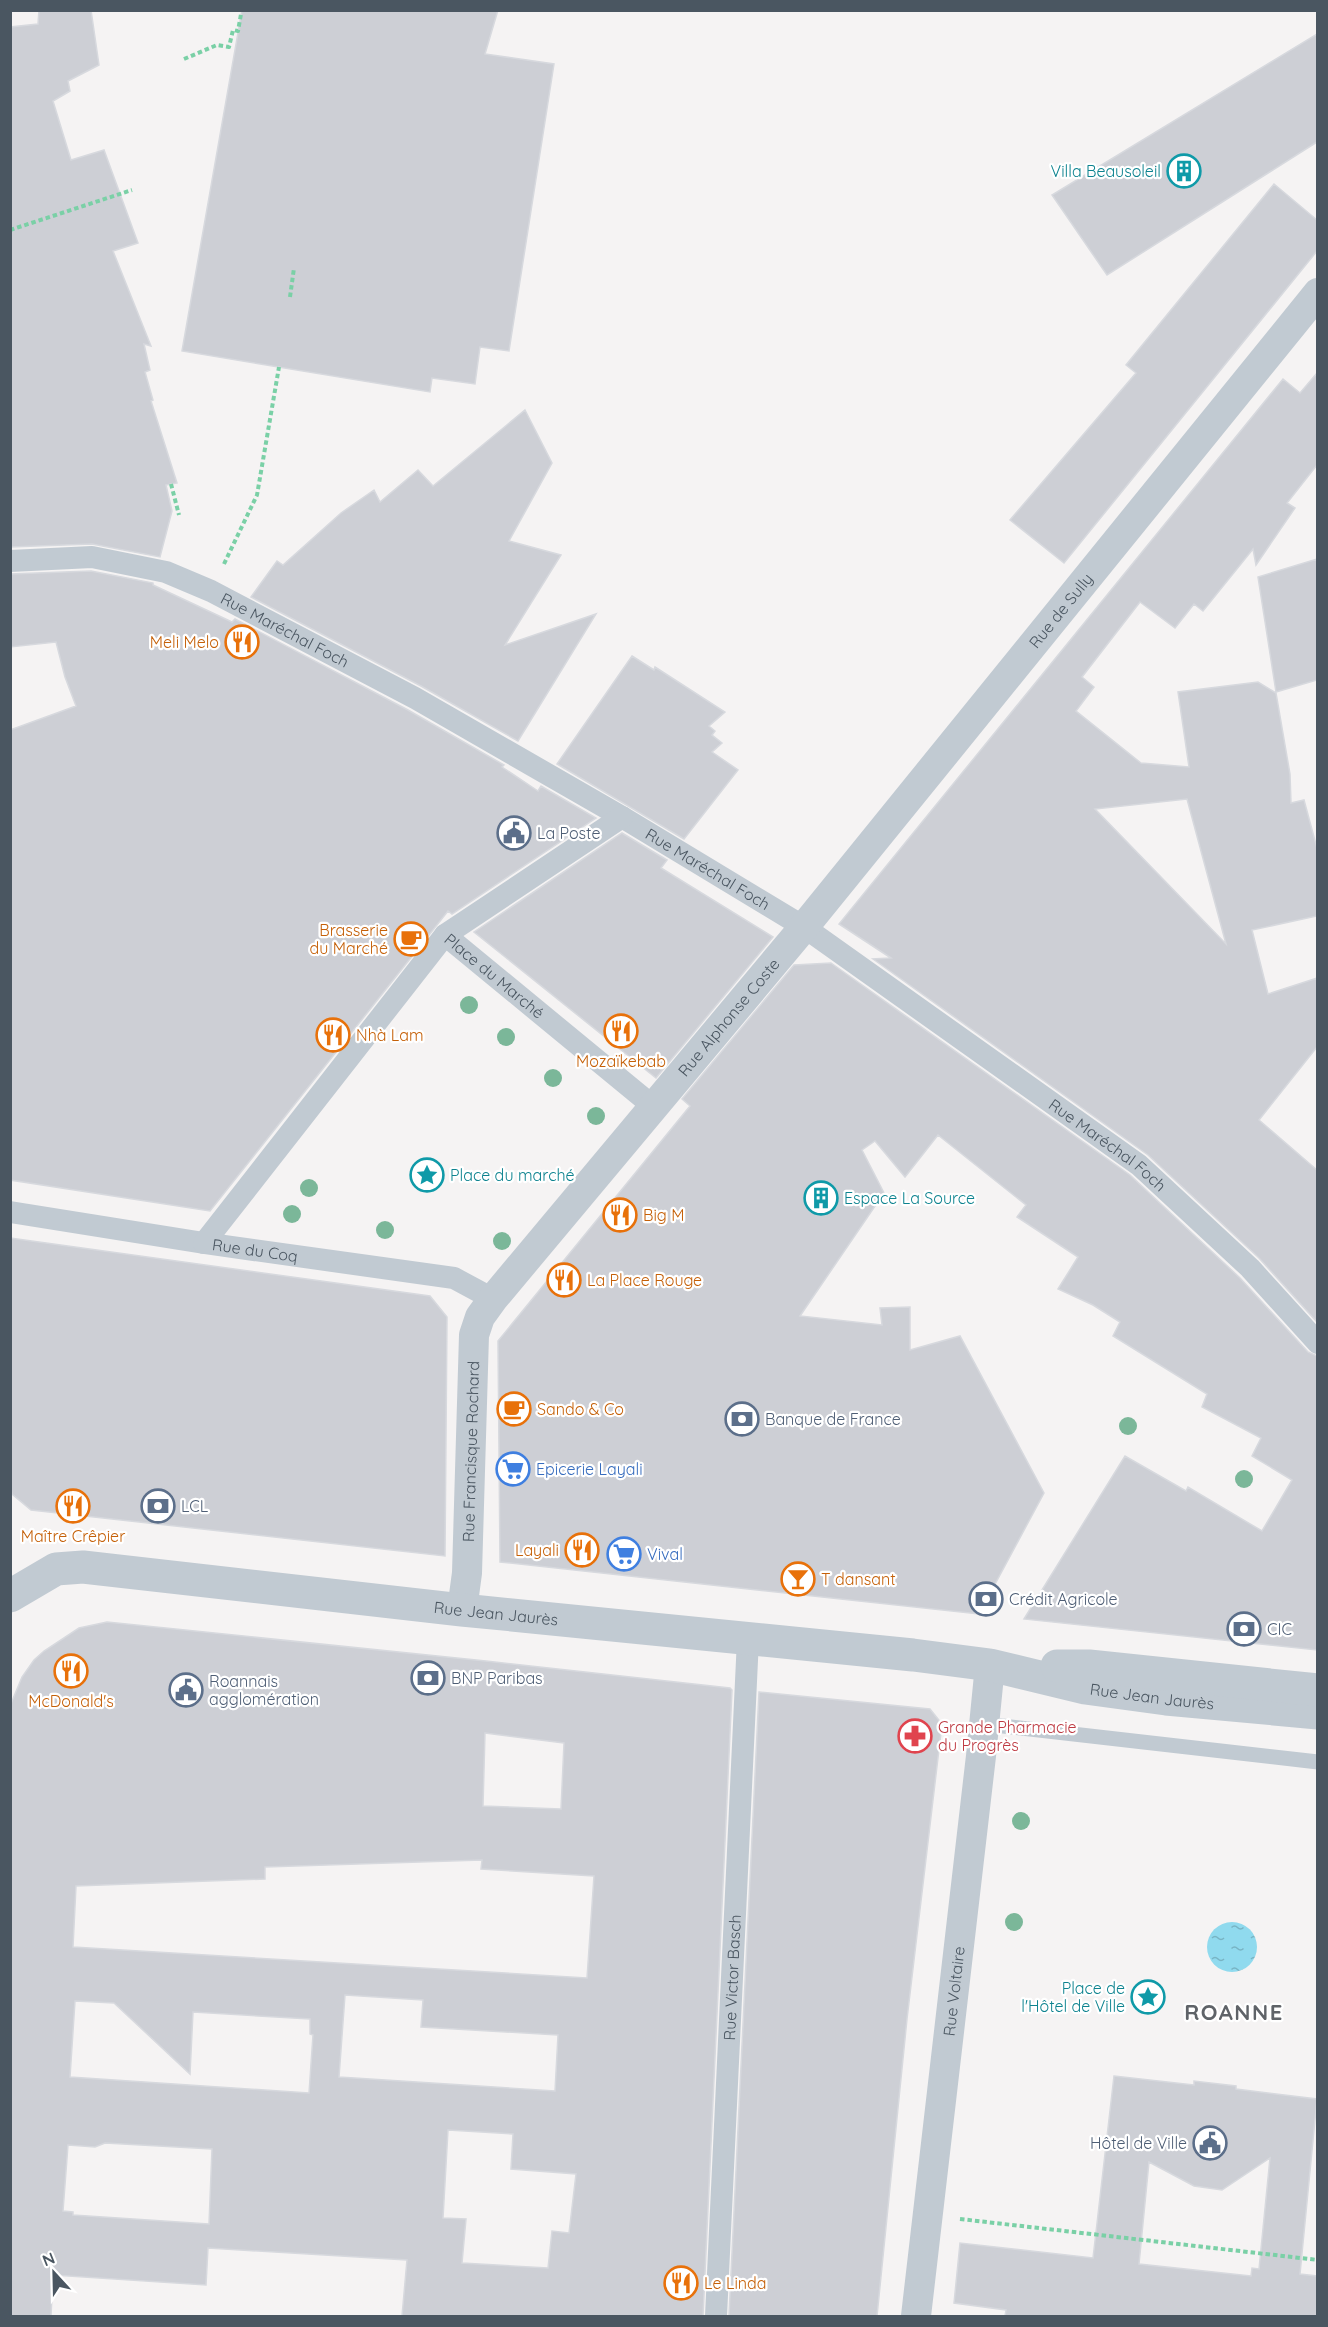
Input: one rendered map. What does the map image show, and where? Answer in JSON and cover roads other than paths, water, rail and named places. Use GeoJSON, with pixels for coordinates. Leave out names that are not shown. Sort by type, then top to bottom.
{"type":"FeatureCollection","features":[{"type":"Feature","properties":{"kind":"street","name":"Rue de Sully"},"geometry":{"type":"LineString","coordinates":[[804,927],[1317,292]]}},
{"type":"Feature","properties":{"kind":"street","name":"Rue Maréchal Foch"},"geometry":{"type":"LineString","coordinates":[[10,561],[92,557],[166,572],[211,591],[415,698],[622,817],[804,927],[1139,1165],[1250,1268],[1317,1343]]}},
{"type":"Feature","properties":{"kind":"street"},"geometry":{"type":"LineString","coordinates":[[445,935],[622,817]]}},
{"type":"Feature","properties":{"kind":"street","name":"Rue Alphonse Coste"},"geometry":{"type":"LineString","coordinates":[[654,1107],[804,927]]}},
{"type":"Feature","properties":{"kind":"street","name":"Place du Marché"},"geometry":{"type":"LineString","coordinates":[[204,1243],[445,935],[654,1107]]}},
{"type":"Feature","properties":{"kind":"street"},"geometry":{"type":"LineString","coordinates":[[493,1299],[654,1107]]}},
{"type":"Feature","properties":{"kind":"street","name":"Rue du Coq"},"geometry":{"type":"LineString","coordinates":[[10,1212],[204,1243],[454,1278],[493,1299]]}},
{"type":"Feature","properties":{"kind":"street","name":"Rue Francisque Rochard"},"geometry":{"type":"LineString","coordinates":[[462,1610],[467,1573],[474,1335],[480,1317],[493,1299]]}},
{"type":"Feature","properties":{"kind":"street","name":"Rue Jean Jaurès"},"geometry":{"type":"LineString","coordinates":[[11,1594],[56,1569],[83,1567],[462,1610],[913,1655],[990,1665],[1085,1688],[1166,1699],[1317,1713]]}},
{"type":"Feature","properties":{"kind":"street","name":"Rue Victor Basch"},"geometry":{"type":"LineString","coordinates":[[716,2316],[747,1639]]}},
{"type":"Feature","properties":{"kind":"street","name":"Rue Jean Jaurès"},"geometry":{"type":"LineString","coordinates":[[990,1665],[1089,1666],[1317,1690]]}},
{"type":"Feature","properties":{"kind":"street","name":"Rue Voltaire"},"geometry":{"type":"LineString","coordinates":[[916,2316],[990,1665]]}},
{"type":"Feature","properties":{"kind":"lane"},"geometry":{"type":"LineString","coordinates":[[985,1724],[1317,1762]]}},
{"type":"Feature","properties":{"kind":"water"},"geometry":{"type":"Polygon","coordinates":[[[1227,1922],[1237,1922],[1250,1929],[1257,1942],[1257,1952],[1250,1965],[1237,1972],[1227,1972],[1218,1968],[1211,1961],[1207,1952],[1207,1942],[1211,1933],[1218,1926],[1227,1922]]]}},
{"type":"Feature","properties":{"kind":"place","name":"Villa Beausoleil"},"geometry":{"type":"Point","coordinates":[1184,171]}},
{"type":"Feature","properties":{"kind":"place","name":"Meli Melo"},"geometry":{"type":"Point","coordinates":[242,642]}},
{"type":"Feature","properties":{"kind":"place","name":"La Poste"},"geometry":{"type":"Point","coordinates":[514,833]}},
{"type":"Feature","properties":{"kind":"place","name":"Brasserie du Marché"},"geometry":{"type":"Point","coordinates":[411,939]}},
{"type":"Feature","properties":{"kind":"place","name":"Mozaïkebab"},"geometry":{"type":"Point","coordinates":[621,1031]}},
{"type":"Feature","properties":{"kind":"place","name":"Nhà Lam"},"geometry":{"type":"Point","coordinates":[333,1035]}},
{"type":"Feature","properties":{"kind":"place","name":"Place du marché"},"geometry":{"type":"Point","coordinates":[427,1175]}},
{"type":"Feature","properties":{"kind":"place","name":"Espace La Source"},"geometry":{"type":"Point","coordinates":[821,1198]}},
{"type":"Feature","properties":{"kind":"place","name":"Big M"},"geometry":{"type":"Point","coordinates":[620,1215]}},
{"type":"Feature","properties":{"kind":"place","name":"La Place Rouge"},"geometry":{"type":"Point","coordinates":[564,1280]}},
{"type":"Feature","properties":{"kind":"place","name":"Sando & Co"},"geometry":{"type":"Point","coordinates":[514,1409]}},
{"type":"Feature","properties":{"kind":"place","name":"Banque de France"},"geometry":{"type":"Point","coordinates":[742,1419]}},
{"type":"Feature","properties":{"kind":"place","name":"Epicerie Layali"},"geometry":{"type":"Point","coordinates":[513,1469]}},
{"type":"Feature","properties":{"kind":"place","name":"Maître Crêpier"},"geometry":{"type":"Point","coordinates":[73,1506]}},
{"type":"Feature","properties":{"kind":"place","name":"LCL"},"geometry":{"type":"Point","coordinates":[158,1506]}},
{"type":"Feature","properties":{"kind":"place","name":"Layali"},"geometry":{"type":"Point","coordinates":[582,1550]}},
{"type":"Feature","properties":{"kind":"place","name":"Vival"},"geometry":{"type":"Point","coordinates":[624,1554]}},
{"type":"Feature","properties":{"kind":"place","name":"T dansant"},"geometry":{"type":"Point","coordinates":[798,1579]}},
{"type":"Feature","properties":{"kind":"place","name":"Crédit Agricole"},"geometry":{"type":"Point","coordinates":[986,1599]}},
{"type":"Feature","properties":{"kind":"place","name":"CIC"},"geometry":{"type":"Point","coordinates":[1244,1629]}},
{"type":"Feature","properties":{"kind":"place","name":"McDonald's"},"geometry":{"type":"Point","coordinates":[71,1671]}},
{"type":"Feature","properties":{"kind":"place","name":"BNP Paribas"},"geometry":{"type":"Point","coordinates":[428,1678]}},
{"type":"Feature","properties":{"kind":"place","name":"Roannais agglomération"},"geometry":{"type":"Point","coordinates":[186,1690]}},
{"type":"Feature","properties":{"kind":"place","name":"Grande Pharmacie du Progrès"},"geometry":{"type":"Point","coordinates":[915,1736]}},
{"type":"Feature","properties":{"kind":"place","name":"Place de l'Hôtel de Ville"},"geometry":{"type":"Point","coordinates":[1148,1997]}},
{"type":"Feature","properties":{"kind":"place","name":"Hôtel de Ville"},"geometry":{"type":"Point","coordinates":[1210,2143]}},
{"type":"Feature","properties":{"kind":"place","name":"Le Linda"},"geometry":{"type":"Point","coordinates":[681,2283]}},
{"type":"Feature","properties":{"kind":"district","name":"ROANNE"},"geometry":{"type":"Point","coordinates":[1234,2012]}}]}
